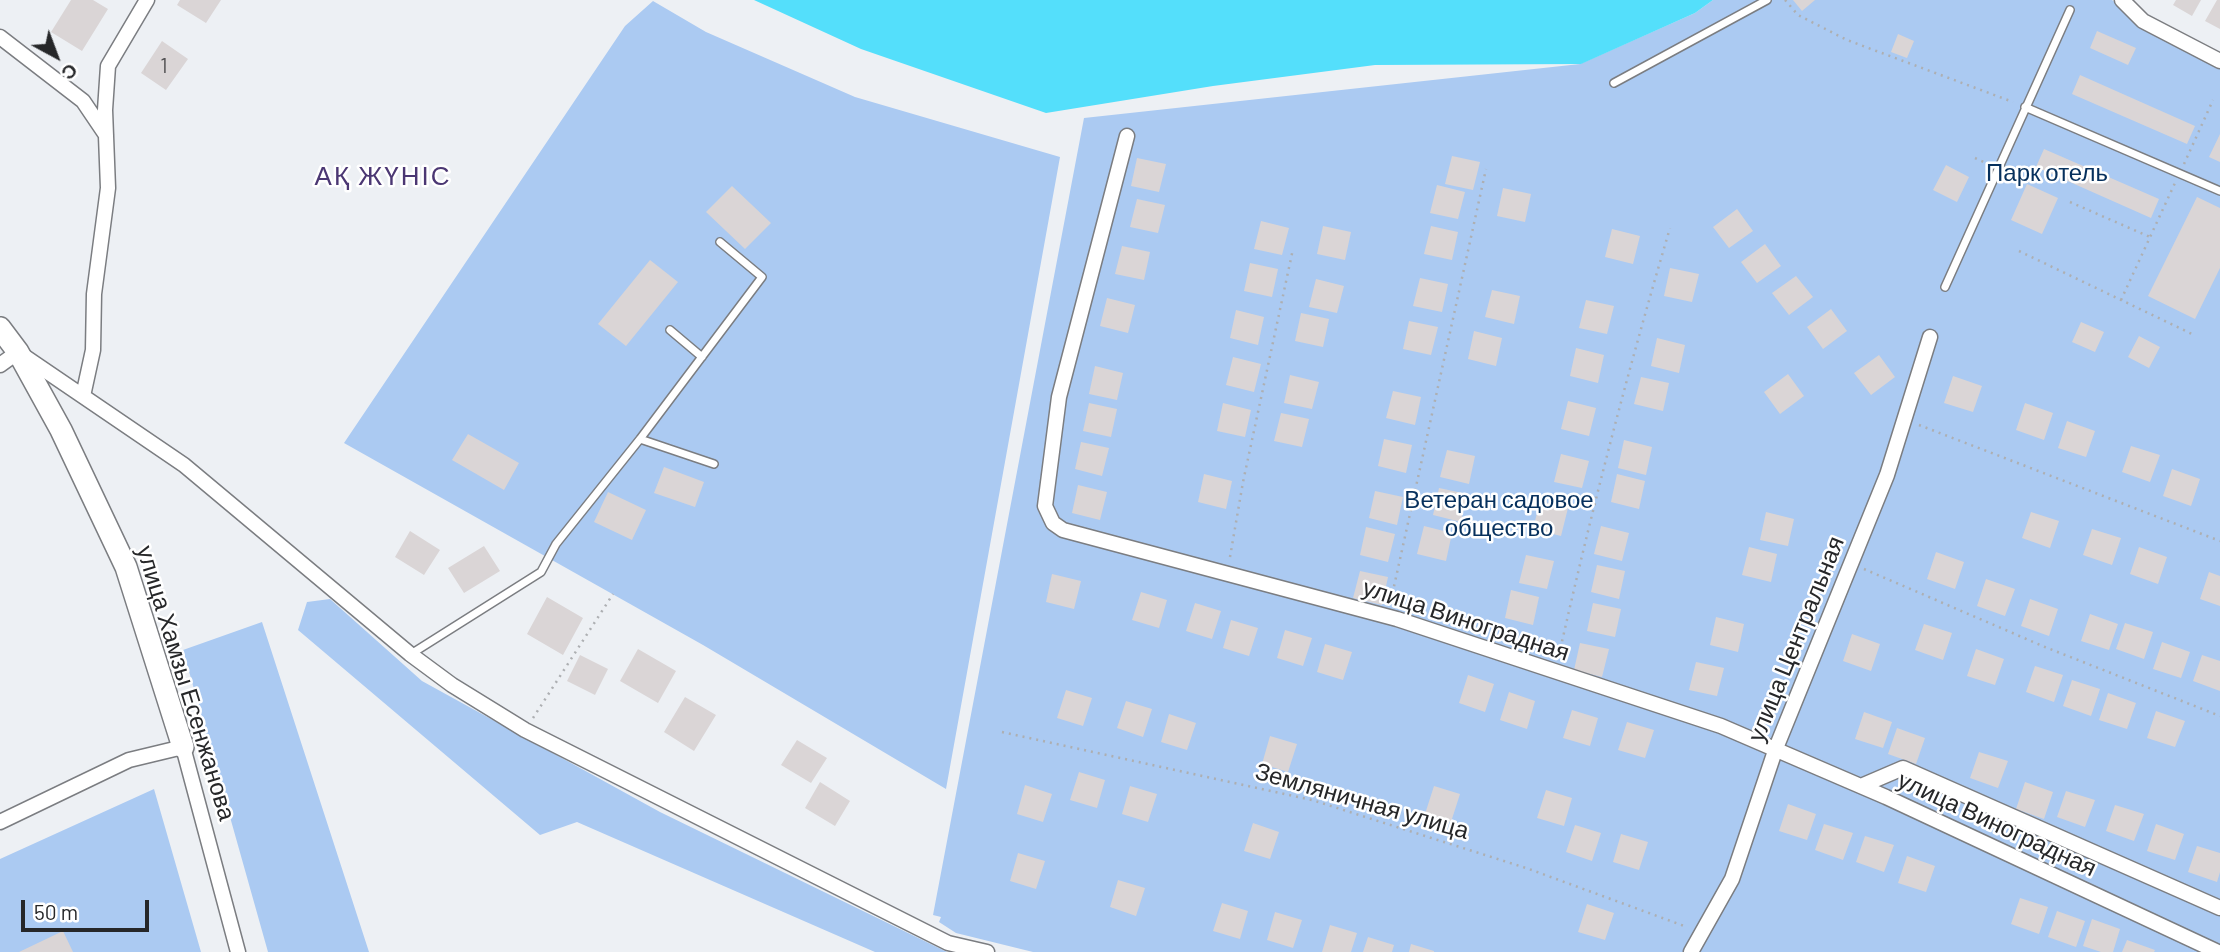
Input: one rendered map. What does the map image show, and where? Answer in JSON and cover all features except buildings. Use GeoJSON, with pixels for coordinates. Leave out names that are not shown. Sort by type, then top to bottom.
{"type":"FeatureCollection","features":[{"type":"Feature","properties":{"kind":"street"},"geometry":{"type":"LineString","coordinates":[[83,396],[93,350],[94,293],[107,188],[108,66],[147,0]]}},
{"type":"Feature","properties":{"kind":"street"},"geometry":{"type":"LineString","coordinates":[[2122,0],[2143,21],[2220,61]]}},
{"type":"Feature","properties":{"kind":"street"},"geometry":{"type":"LineString","coordinates":[[0,37],[83,101],[106,135]]}},
{"type":"Feature","properties":{"kind":"street","name":"улица Виноградная"},"geometry":{"type":"LineString","coordinates":[[1127,136],[1059,397],[1045,506],[1053,523],[1063,530],[1387,616],[1721,726],[1861,786],[2218,952]]}},
{"type":"Feature","properties":{"kind":"street","name":"улица Хамзы Есенжанова"},"geometry":{"type":"LineString","coordinates":[[0,328],[18,352],[61,430],[126,567],[183,747],[238,952]]}},
{"type":"Feature","properties":{"kind":"street","name":"улица Центральная"},"geometry":{"type":"LineString","coordinates":[[1691,952],[1732,879],[1776,748],[1886,475],[1930,337]]}},
{"type":"Feature","properties":{"kind":"street"},"geometry":{"type":"LineString","coordinates":[[0,365],[18,352],[184,465],[410,654],[452,685],[526,730],[948,943],[987,952]]}},
{"type":"Feature","properties":{"kind":"street"},"geometry":{"type":"LineString","coordinates":[[0,822],[129,760],[183,747]]}},
{"type":"Feature","properties":{"kind":"street"},"geometry":{"type":"LineString","coordinates":[[1861,786],[1903,768],[2220,908]]}},
{"type":"Feature","properties":{"kind":"lane"},"geometry":{"type":"LineString","coordinates":[[1614,83],[1767,0]]}},
{"type":"Feature","properties":{"kind":"lane"},"geometry":{"type":"LineString","coordinates":[[1945,287],[2070,10]]}},
{"type":"Feature","properties":{"kind":"lane"},"geometry":{"type":"LineString","coordinates":[[2025,107],[2220,191]]}},
{"type":"Feature","properties":{"kind":"lane"},"geometry":{"type":"LineString","coordinates":[[410,654],[541,572],[556,544],[640,439],[762,277],[720,242]]}},
{"type":"Feature","properties":{"kind":"lane"},"geometry":{"type":"LineString","coordinates":[[670,330],[702,356]]}},
{"type":"Feature","properties":{"kind":"lane"},"geometry":{"type":"LineString","coordinates":[[640,439],[714,464]]}},
{"type":"Feature","properties":{"kind":"path"},"geometry":{"type":"LineString","coordinates":[[1785,0],[1798,15],[1847,40],[2025,107]]}},
{"type":"Feature","properties":{"kind":"path"},"geometry":{"type":"LineString","coordinates":[[2121,300],[2213,100]]}},
{"type":"Feature","properties":{"kind":"path"},"geometry":{"type":"LineString","coordinates":[[1387,616],[1486,169]]}},
{"type":"Feature","properties":{"kind":"path"},"geometry":{"type":"LineString","coordinates":[[2070,202],[2150,237]]}},
{"type":"Feature","properties":{"kind":"path"},"geometry":{"type":"LineString","coordinates":[[1555,672],[1586,536],[1640,327],[1670,229]]}},
{"type":"Feature","properties":{"kind":"path"},"geometry":{"type":"LineString","coordinates":[[1227,574],[1293,249]]}},
{"type":"Feature","properties":{"kind":"path"},"geometry":{"type":"LineString","coordinates":[[2019,251],[2192,334]]}},
{"type":"Feature","properties":{"kind":"path"},"geometry":{"type":"LineString","coordinates":[[1904,419],[2220,541]]}},
{"type":"Feature","properties":{"kind":"path"},"geometry":{"type":"LineString","coordinates":[[1850,564],[2045,648],[2220,716]]}},
{"type":"Feature","properties":{"kind":"path"},"geometry":{"type":"LineString","coordinates":[[526,730],[613,594]]}},
{"type":"Feature","properties":{"kind":"path","name":"Земляничная улица"},"geometry":{"type":"LineString","coordinates":[[1002,732],[1312,800],[1529,869],[1703,933]]}},
{"type":"Feature","properties":{"kind":"green space","name":"Ветеран садовое общество"},"geometry":{"type":"Polygon","coordinates":[[[1713,0],[2112,0],[2162,39],[2220,68],[2220,952],[1033,952],[956,933],[939,922],[941,917],[933,915],[1084,118],[1580,64],[1695,13],[1713,0]]]}},
{"type":"Feature","properties":{"kind":"green space"},"geometry":{"type":"Polygon","coordinates":[[[653,1],[706,32],[855,97],[1060,157],[946,789],[703,645],[344,443],[625,26],[653,1]]]}},
{"type":"Feature","properties":{"kind":"green space"},"geometry":{"type":"Polygon","coordinates":[[[330,599],[422,681],[660,812],[947,952],[875,952],[577,822],[540,835],[298,630],[307,602],[330,599]]]}},
{"type":"Feature","properties":{"kind":"green space"},"geometry":{"type":"Polygon","coordinates":[[[262,622],[369,952],[268,952],[183,650],[262,622]]]}},
{"type":"Feature","properties":{"kind":"green space"},"geometry":{"type":"Polygon","coordinates":[[[154,789],[201,952],[0,952],[0,859],[154,789]]]}},
{"type":"Feature","properties":{"kind":"shaded area"},"geometry":{"type":"Polygon","coordinates":[[[754,0],[1713,0],[1695,13],[1581,64],[1375,65],[1213,86],[1046,113],[861,49],[754,0]]]}},
{"type":"Feature","properties":{"kind":"district","name":"АҚ ЖҮНІС"},"geometry":{"type":"Point","coordinates":[383,176]}},
{"type":"Feature","properties":{"kind":"park label","name":"Парк отель"},"geometry":{"type":"Point","coordinates":[2047,173]}}]}
